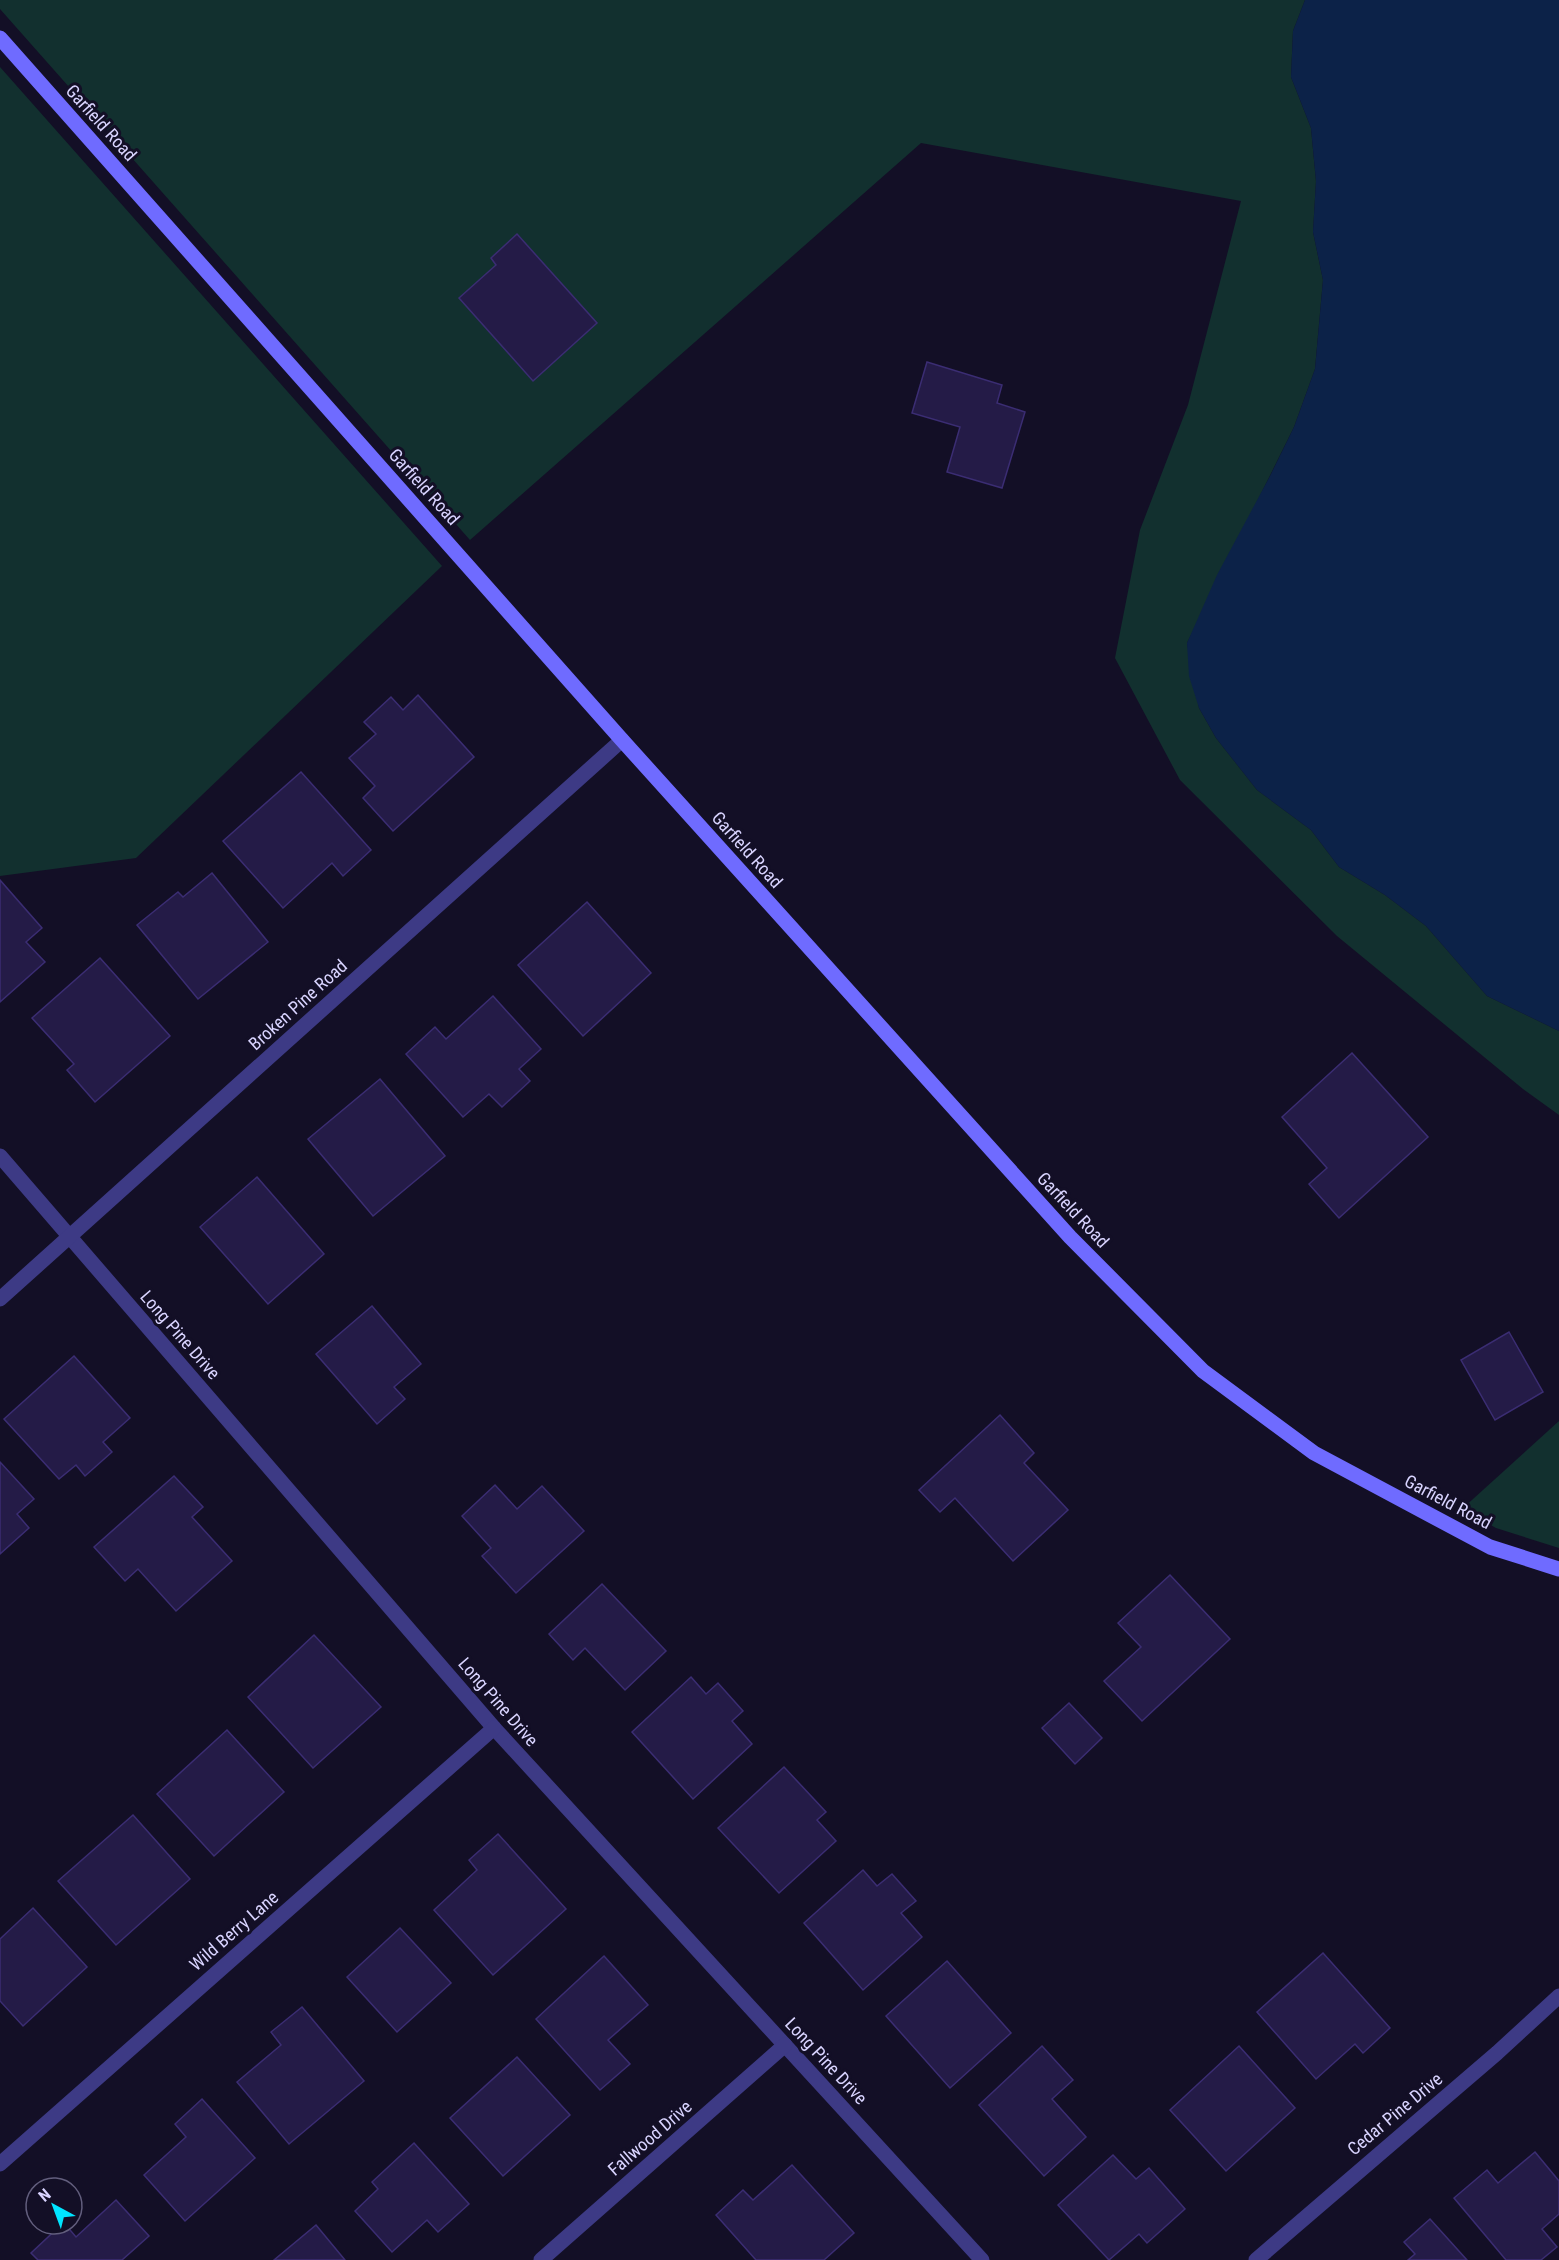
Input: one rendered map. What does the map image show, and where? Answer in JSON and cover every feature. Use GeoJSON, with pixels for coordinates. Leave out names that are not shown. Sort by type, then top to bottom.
{"type":"FeatureCollection","features":[{"type":"Feature","properties":{"kind":"street","name":"Garfield Road"},"geometry":{"type":"LineString","coordinates":[[0,38],[622,740],[1070,1237],[1203,1371],[1314,1453],[1490,1547],[1559,1569]]}},
{"type":"Feature","properties":{"kind":"street","name":"Broken Pine Road"},"geometry":{"type":"LineString","coordinates":[[0,1299],[622,740]]}},
{"type":"Feature","properties":{"kind":"street","name":"Long Pine Drive"},"geometry":{"type":"LineString","coordinates":[[0,1156],[494,1728],[982,2260]]}},
{"type":"Feature","properties":{"kind":"street","name":"Wild Berry Lane"},"geometry":{"type":"LineString","coordinates":[[0,2164],[494,1728]]}},
{"type":"Feature","properties":{"kind":"street","name":"Cedar Pine Drive"},"geometry":{"type":"LineString","coordinates":[[1256,2260],[1497,2053],[1559,1996]]}},
{"type":"Feature","properties":{"kind":"street","name":"Fallwood Drive"},"geometry":{"type":"LineString","coordinates":[[542,2260],[785,2045]]}},
{"type":"Feature","properties":{"kind":"green space"},"geometry":{"type":"Polygon","coordinates":[[[0,0],[1305,0],[1293,31],[1291,77],[1311,128],[1316,181],[1313,232],[1323,280],[1315,369],[1294,427],[1187,643],[1199,708],[1216,738],[1257,790],[1311,830],[1339,867],[1385,895],[1426,926],[1487,996],[1559,1031],[1559,1115],[1523,1089],[1337,936],[1180,780],[1115,658],[1140,530],[1188,405],[1241,201],[921,143],[470,540],[0,9],[0,0]]]}},
{"type":"Feature","properties":{"kind":"green space"},"geometry":{"type":"Polygon","coordinates":[[[0,67],[442,566],[136,858],[0,876],[0,67]]]}},
{"type":"Feature","properties":{"kind":"green space"},"geometry":{"type":"Polygon","coordinates":[[[1559,1421],[1559,1548],[1496,1528],[1462,1509],[1559,1421]]]}},
{"type":"Feature","properties":{"kind":"water"},"geometry":{"type":"Polygon","coordinates":[[[1305,0],[1559,0],[1559,1031],[1487,996],[1426,926],[1385,895],[1339,867],[1311,830],[1257,790],[1216,738],[1199,708],[1189,676],[1187,643],[1217,575],[1294,427],[1315,369],[1323,280],[1313,232],[1316,181],[1311,128],[1291,77],[1293,31],[1305,0]]]}},
{"type":"Feature","properties":{"kind":"building"},"geometry":{"type":"Polygon","coordinates":[[[517,234],[597,323],[533,381],[459,298],[496,265],[491,258],[517,234]]]}},
{"type":"Feature","properties":{"kind":"building"},"geometry":{"type":"Polygon","coordinates":[[[927,362],[1002,385],[997,403],[1025,412],[1002,488],[947,472],[960,427],[912,413],[927,362]]]}},
{"type":"Feature","properties":{"kind":"building"},"geometry":{"type":"Polygon","coordinates":[[[418,695],[474,757],[393,831],[363,798],[375,786],[349,758],[376,734],[364,722],[391,697],[403,710],[418,695]]]}},
{"type":"Feature","properties":{"kind":"building"},"geometry":{"type":"Polygon","coordinates":[[[301,772],[371,850],[343,876],[332,863],[283,908],[223,841],[301,772]]]}},
{"type":"Feature","properties":{"kind":"building"},"geometry":{"type":"Polygon","coordinates":[[[212,873],[268,942],[198,999],[137,925],[178,892],[183,897],[212,873]]]}},
{"type":"Feature","properties":{"kind":"building"},"geometry":{"type":"Polygon","coordinates":[[[0,880],[42,928],[26,942],[45,962],[0,1002],[0,880]]]}},
{"type":"Feature","properties":{"kind":"building"},"geometry":{"type":"Polygon","coordinates":[[[587,902],[651,973],[583,1036],[518,965],[587,902]]]}},
{"type":"Feature","properties":{"kind":"building"},"geometry":{"type":"Polygon","coordinates":[[[100,958],[170,1036],[95,1102],[67,1070],[74,1064],[32,1018],[100,958]]]}},
{"type":"Feature","properties":{"kind":"building"},"geometry":{"type":"Polygon","coordinates":[[[493,996],[541,1049],[519,1069],[530,1081],[502,1107],[489,1094],[463,1117],[406,1054],[435,1027],[446,1039],[493,996]]]}},
{"type":"Feature","properties":{"kind":"building"},"geometry":{"type":"Polygon","coordinates":[[[1352,1053],[1428,1137],[1339,1218],[1309,1184],[1327,1168],[1282,1117],[1352,1053]]]}},
{"type":"Feature","properties":{"kind":"building"},"geometry":{"type":"Polygon","coordinates":[[[380,1079],[445,1156],[373,1216],[308,1139],[380,1079]]]}},
{"type":"Feature","properties":{"kind":"building"},"geometry":{"type":"Polygon","coordinates":[[[257,1177],[324,1254],[268,1304],[200,1227],[257,1177]]]}},
{"type":"Feature","properties":{"kind":"building"},"geometry":{"type":"Polygon","coordinates":[[[372,1306],[421,1364],[394,1387],[405,1399],[377,1424],[316,1354],[372,1306]]]}},
{"type":"Feature","properties":{"kind":"building"},"geometry":{"type":"Polygon","coordinates":[[[1509,1332],[1543,1392],[1495,1420],[1461,1360],[1509,1332]]]}},
{"type":"Feature","properties":{"kind":"building"},"geometry":{"type":"Polygon","coordinates":[[[74,1356],[130,1418],[103,1442],[112,1452],[85,1476],[76,1465],[59,1479],[4,1419],[74,1356]]]}},
{"type":"Feature","properties":{"kind":"building"},"geometry":{"type":"Polygon","coordinates":[[[1000,1415],[1034,1453],[1024,1463],[1068,1510],[1013,1561],[955,1498],[940,1512],[919,1490],[1000,1415]]]}},
{"type":"Feature","properties":{"kind":"building"},"geometry":{"type":"Polygon","coordinates":[[[0,1462],[34,1499],[17,1514],[29,1528],[0,1554],[0,1462]]]}},
{"type":"Feature","properties":{"kind":"building"},"geometry":{"type":"Polygon","coordinates":[[[174,1476],[203,1507],[192,1517],[232,1561],[176,1611],[138,1569],[125,1581],[94,1547],[174,1476]]]}},
{"type":"Feature","properties":{"kind":"building"},"geometry":{"type":"Polygon","coordinates":[[[495,1485],[517,1509],[542,1486],[584,1531],[516,1593],[482,1556],[491,1548],[462,1516],[495,1485]]]}},
{"type":"Feature","properties":{"kind":"building"},"geometry":{"type":"Polygon","coordinates":[[[1170,1575],[1230,1639],[1142,1721],[1104,1681],[1141,1647],[1118,1623],[1170,1575]]]}},
{"type":"Feature","properties":{"kind":"building"},"geometry":{"type":"Polygon","coordinates":[[[602,1584],[666,1651],[625,1690],[585,1648],[573,1660],[549,1634],[602,1584]]]}},
{"type":"Feature","properties":{"kind":"building"},"geometry":{"type":"Polygon","coordinates":[[[314,1635],[381,1707],[313,1768],[248,1697],[314,1635]]]}},
{"type":"Feature","properties":{"kind":"building"},"geometry":{"type":"Polygon","coordinates":[[[691,1677],[706,1694],[718,1683],[743,1711],[732,1721],[752,1744],[693,1799],[632,1732],[691,1677]]]}},
{"type":"Feature","properties":{"kind":"building"},"geometry":{"type":"Polygon","coordinates":[[[1069,1703],[1102,1738],[1075,1764],[1042,1728],[1069,1703]]]}},
{"type":"Feature","properties":{"kind":"building"},"geometry":{"type":"Polygon","coordinates":[[[227,1730],[284,1792],[214,1856],[157,1794],[227,1730]]]}},
{"type":"Feature","properties":{"kind":"building"},"geometry":{"type":"Polygon","coordinates":[[[784,1767],[826,1812],[817,1820],[836,1841],[779,1893],[718,1828],[784,1767]]]}},
{"type":"Feature","properties":{"kind":"building"},"geometry":{"type":"Polygon","coordinates":[[[133,1815],[190,1879],[116,1945],[58,1881],[133,1815]]]}},
{"type":"Feature","properties":{"kind":"building"},"geometry":{"type":"Polygon","coordinates":[[[498,1834],[566,1909],[493,1975],[434,1910],[477,1870],[469,1860],[498,1834]]]}},
{"type":"Feature","properties":{"kind":"building"},"geometry":{"type":"Polygon","coordinates":[[[863,1870],[877,1886],[892,1874],[916,1901],[901,1913],[922,1937],[863,1990],[804,1923],[863,1870]]]}},
{"type":"Feature","properties":{"kind":"building"},"geometry":{"type":"Polygon","coordinates":[[[33,1908],[87,1967],[23,2026],[0,2001],[0,1939],[33,1908]]]}},
{"type":"Feature","properties":{"kind":"building"},"geometry":{"type":"Polygon","coordinates":[[[400,1928],[451,1983],[397,2032],[347,1977],[400,1928]]]}},
{"type":"Feature","properties":{"kind":"building"},"geometry":{"type":"Polygon","coordinates":[[[1323,1953],[1390,2028],[1363,2053],[1355,2044],[1316,2079],[1257,2012],[1323,1953]]]}},
{"type":"Feature","properties":{"kind":"building"},"geometry":{"type":"Polygon","coordinates":[[[604,1956],[648,2005],[608,2040],[630,2064],[600,2090],[536,2019],[604,1956]]]}},
{"type":"Feature","properties":{"kind":"building"},"geometry":{"type":"Polygon","coordinates":[[[947,1961],[1011,2033],[950,2088],[886,2016],[947,1961]]]}},
{"type":"Feature","properties":{"kind":"building"},"geometry":{"type":"Polygon","coordinates":[[[302,2007],[364,2081],[289,2144],[237,2082],[281,2045],[271,2032],[302,2007]]]}},
{"type":"Feature","properties":{"kind":"building"},"geometry":{"type":"Polygon","coordinates":[[[1042,2046],[1073,2080],[1052,2099],[1086,2137],[1044,2176],[979,2105],[1042,2046]]]}},
{"type":"Feature","properties":{"kind":"building"},"geometry":{"type":"Polygon","coordinates":[[[1239,2046],[1295,2108],[1226,2171],[1170,2110],[1239,2046]]]}},
{"type":"Feature","properties":{"kind":"building"},"geometry":{"type":"Polygon","coordinates":[[[517,2057],[570,2115],[503,2176],[450,2118],[517,2057]]]}},
{"type":"Feature","properties":{"kind":"building"},"geometry":{"type":"Polygon","coordinates":[[[202,2099],[255,2158],[185,2221],[144,2175],[186,2137],[175,2124],[202,2099]]]}},
{"type":"Feature","properties":{"kind":"building"},"geometry":{"type":"Polygon","coordinates":[[[414,2143],[469,2204],[438,2232],[427,2220],[392,2252],[355,2211],[378,2189],[372,2182],[414,2143]]]}},
{"type":"Feature","properties":{"kind":"building"},"geometry":{"type":"Polygon","coordinates":[[[1535,2152],[1559,2181],[1559,2214],[1542,2229],[1557,2247],[1541,2260],[1506,2260],[1454,2198],[1487,2170],[1498,2183],[1535,2152]]]}},
{"type":"Feature","properties":{"kind":"building"},"geometry":{"type":"Polygon","coordinates":[[[1113,2155],[1136,2179],[1149,2168],[1185,2209],[1147,2243],[1139,2234],[1109,2260],[1058,2205],[1113,2155]]]}},
{"type":"Feature","properties":{"kind":"building"},"geometry":{"type":"Polygon","coordinates":[[[792,2165],[854,2233],[824,2260],[756,2260],[716,2215],[743,2190],[753,2200],[792,2165]]]}},
{"type":"Feature","properties":{"kind":"building"},"geometry":{"type":"Polygon","coordinates":[[[116,2200],[149,2236],[122,2260],[38,2260],[31,2253],[49,2236],[84,2236],[84,2230],[116,2200]]]}},
{"type":"Feature","properties":{"kind":"building"},"geometry":{"type":"Polygon","coordinates":[[[1430,2219],[1467,2260],[1408,2260],[1415,2254],[1404,2242],[1430,2219]]]}},
{"type":"Feature","properties":{"kind":"building"},"geometry":{"type":"Polygon","coordinates":[[[316,2225],[345,2260],[274,2260],[316,2225]]]}}]}
